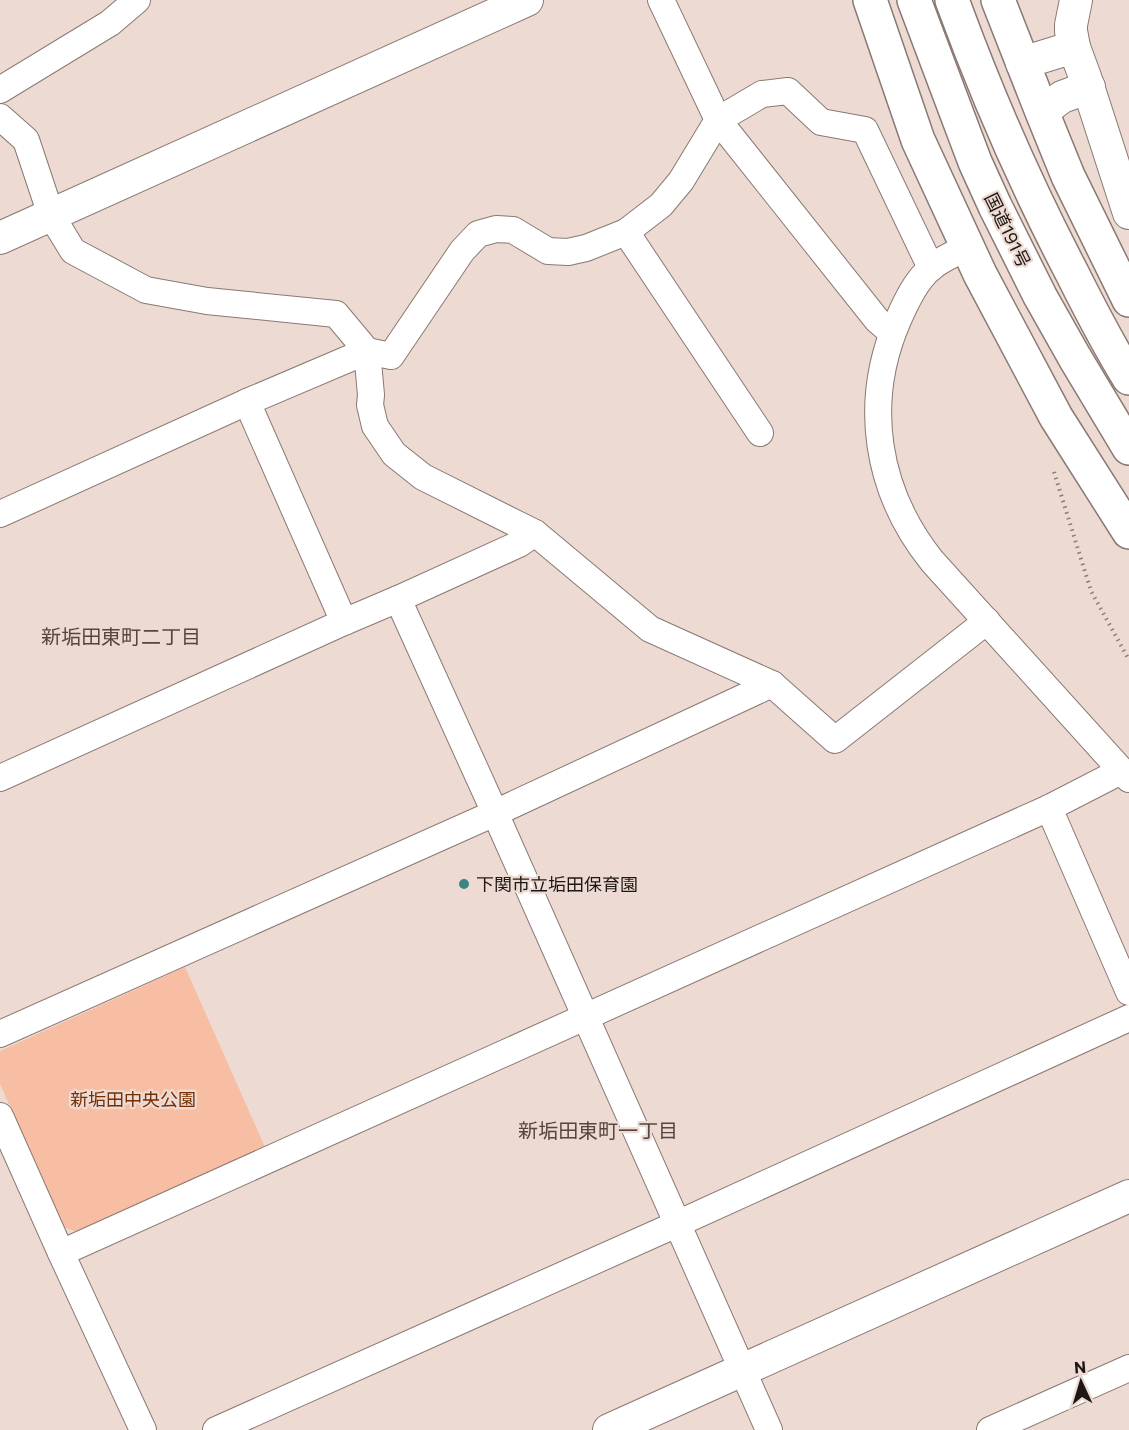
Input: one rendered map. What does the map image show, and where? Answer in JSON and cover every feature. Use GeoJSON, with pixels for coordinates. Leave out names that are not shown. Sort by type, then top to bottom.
{"type":"FeatureCollection","features":[{"type":"Feature","properties":{"kind":"highway"},"geometry":{"type":"LineString","coordinates":[[870,0],[918,140],[980,274],[1056,417],[1129,532]]}},
{"type":"Feature","properties":{"kind":"highway","name":"国道191号"},"geometry":{"type":"LineString","coordinates":[[914,0],[995,206],[1040,296],[1129,448]]}},
{"type":"Feature","properties":{"kind":"highway","name":"国道191号"},"geometry":{"type":"LineString","coordinates":[[952,0],[987,92],[1038,205],[1108,343],[1129,378]]}},
{"type":"Feature","properties":{"kind":"highway"},"geometry":{"type":"LineString","coordinates":[[998,0],[1068,176],[1129,300]]}},
{"type":"Feature","properties":{"kind":"street"},"geometry":{"type":"LineString","coordinates":[[0,90],[110,23],[137,0]]}},
{"type":"Feature","properties":{"kind":"street"},"geometry":{"type":"LineString","coordinates":[[0,238],[527,0]]}},
{"type":"Feature","properties":{"kind":"street"},"geometry":{"type":"LineString","coordinates":[[661,0],[718,120],[877,320],[892,333]]}},
{"type":"Feature","properties":{"kind":"street"},"geometry":{"type":"LineString","coordinates":[[1076,0],[1071,25],[1074,47],[1129,213]]}},
{"type":"Feature","properties":{"kind":"street"},"geometry":{"type":"LineString","coordinates":[[1022,63],[1074,47]]}},
{"type":"Feature","properties":{"kind":"street"},"geometry":{"type":"LineString","coordinates":[[1042,112],[1062,97],[1089,87]]}},
{"type":"Feature","properties":{"kind":"street"},"geometry":{"type":"LineString","coordinates":[[0,514],[247,402],[366,351],[391,356],[462,250],[478,234],[496,229],[513,230],[549,250],[568,252],[586,248],[626,232],[661,205],[681,181],[718,120],[762,93],[788,91],[821,122],[865,130],[931,268]]}},
{"type":"Feature","properties":{"kind":"street"},"geometry":{"type":"LineString","coordinates":[[0,117],[26,140],[51,215],[73,251],[146,290],[207,301],[336,314],[366,351],[370,405],[375,426],[394,454],[423,477],[535,533],[650,629],[772,684],[835,740],[987,621]]}},
{"type":"Feature","properties":{"kind":"street"},"geometry":{"type":"LineString","coordinates":[[626,232],[760,433]]}},
{"type":"Feature","properties":{"kind":"street"},"geometry":{"type":"LineString","coordinates":[[61,1253],[1125,775],[932,561],[917,542],[898,508],[887,479],[879,441],[879,398],[880,378],[892,333],[904,305],[931,268],[950,255],[968,247]]}},
{"type":"Feature","properties":{"kind":"street"},"geometry":{"type":"LineString","coordinates":[[247,402],[344,622]]}},
{"type":"Feature","properties":{"kind":"street"},"geometry":{"type":"LineString","coordinates":[[0,778],[519,544],[535,533]]}},
{"type":"Feature","properties":{"kind":"street"},"geometry":{"type":"LineString","coordinates":[[398,599],[769,1430]]}},
{"type":"Feature","properties":{"kind":"street"},"geometry":{"type":"LineString","coordinates":[[0,1034],[495,813],[772,684]]}},
{"type":"Feature","properties":{"kind":"street"},"geometry":{"type":"LineString","coordinates":[[1049,808],[1129,992]]}},
{"type":"Feature","properties":{"kind":"street"},"geometry":{"type":"LineString","coordinates":[[216,1430],[677,1224],[1129,1018]]}},
{"type":"Feature","properties":{"kind":"street"},"geometry":{"type":"LineString","coordinates":[[0,1116],[143,1430]]}},
{"type":"Feature","properties":{"kind":"street"},"geometry":{"type":"LineString","coordinates":[[609,1430],[1129,1196]]}},
{"type":"Feature","properties":{"kind":"street"},"geometry":{"type":"LineString","coordinates":[[990,1430],[1129,1368]]}},
{"type":"Feature","properties":{"kind":"path"},"geometry":{"type":"LineString","coordinates":[[1052,466],[1091,591],[1129,660]]}},
{"type":"Feature","properties":{"kind":"green space","name":"新垢田中央公園"},"geometry":{"type":"Polygon","coordinates":[[[185,967],[265,1147],[77,1232],[63,1227],[0,1084],[0,1051],[185,967]]]}},
{"type":"Feature","properties":{"kind":"place","name":"下関市立垢田保育園"},"geometry":{"type":"Point","coordinates":[464,884]}},
{"type":"Feature","properties":{"kind":"district","name":"新垢田東町二丁目"},"geometry":{"type":"Point","coordinates":[121,636]}},
{"type":"Feature","properties":{"kind":"district","name":"新垢田東町一丁目"},"geometry":{"type":"Point","coordinates":[598,1130]}}]}
